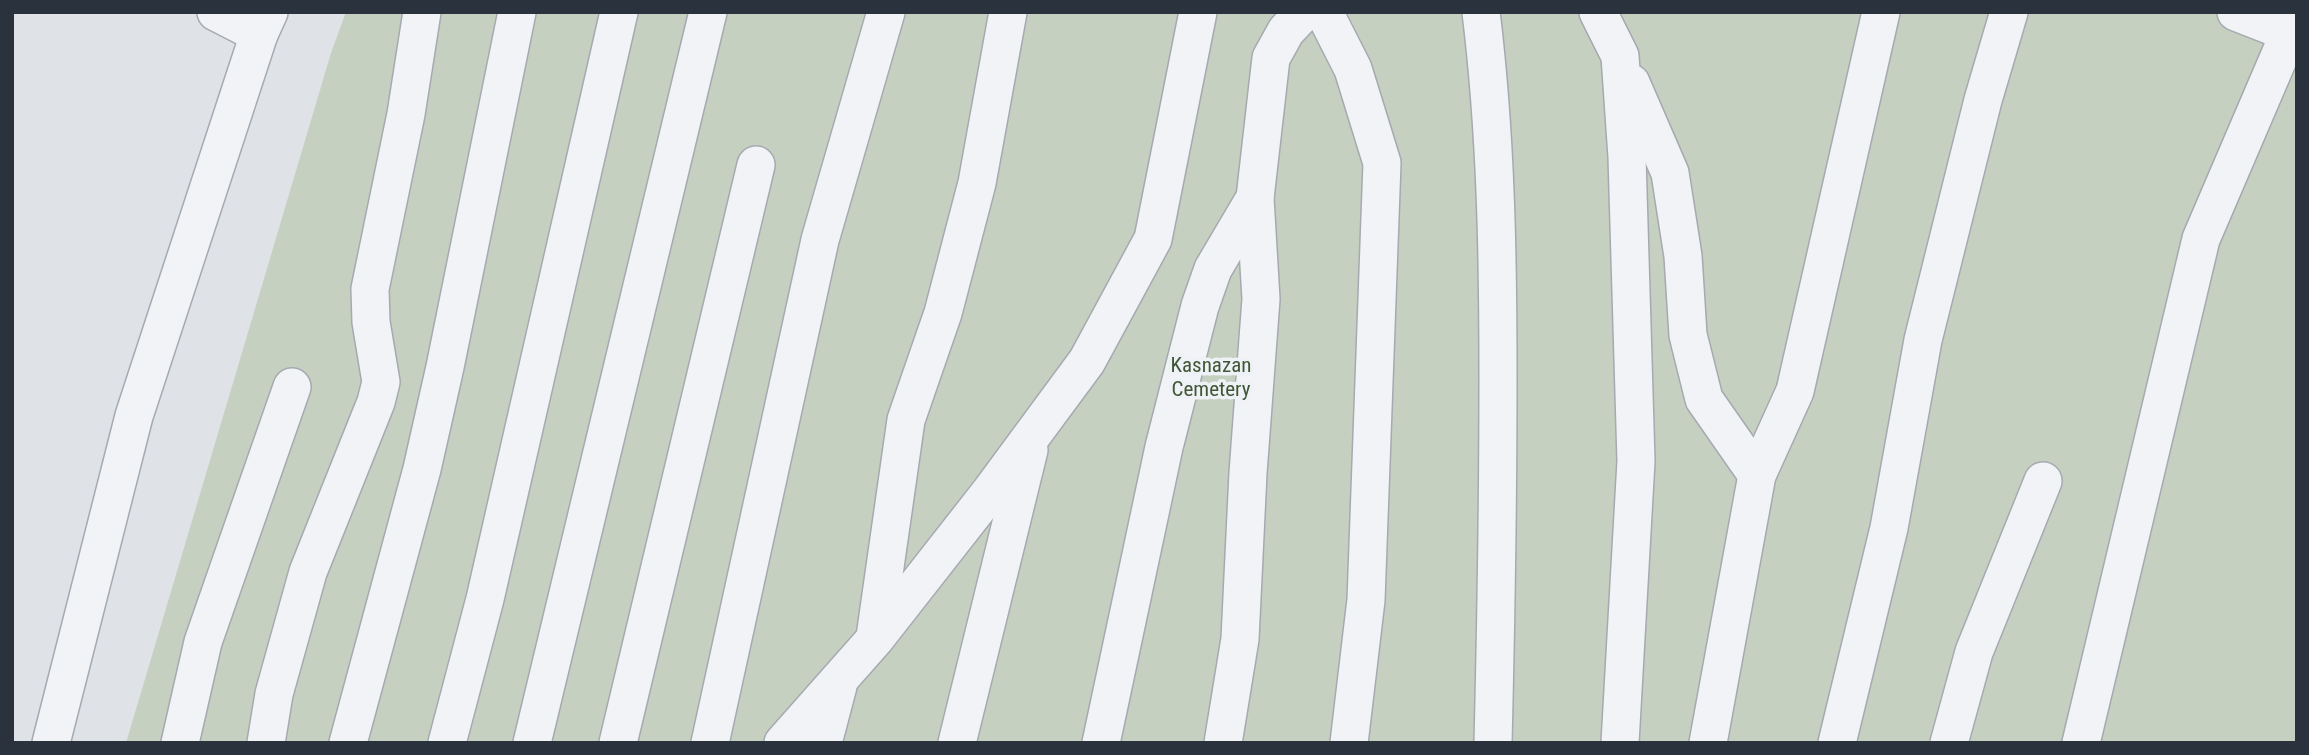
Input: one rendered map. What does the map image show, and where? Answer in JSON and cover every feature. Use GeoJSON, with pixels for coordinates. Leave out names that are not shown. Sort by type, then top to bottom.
{"type":"FeatureCollection","features":[{"type":"Feature","properties":{"kind":"street"},"geometry":{"type":"LineString","coordinates":[[51,743],[134,416],[264,23],[216,12]]}},
{"type":"Feature","properties":{"kind":"street"},"geometry":{"type":"LineString","coordinates":[[266,743],[274,694],[308,572],[376,402],[381,382],[371,322],[370,289],[406,114],[422,12]]}},
{"type":"Feature","properties":{"kind":"street"},"geometry":{"type":"LineString","coordinates":[[348,743],[425,456],[517,12]]}},
{"type":"Feature","properties":{"kind":"street"},"geometry":{"type":"LineString","coordinates":[[447,743],[485,599],[619,12]]}},
{"type":"Feature","properties":{"kind":"street"},"geometry":{"type":"LineString","coordinates":[[532,743],[708,12]]}},
{"type":"Feature","properties":{"kind":"street"},"geometry":{"type":"LineString","coordinates":[[710,743],[820,240],[886,12]]}},
{"type":"Feature","properties":{"kind":"street"},"geometry":{"type":"LineString","coordinates":[[875,639],[906,420],[943,313],[977,183],[1008,12]]}},
{"type":"Feature","properties":{"kind":"street"},"geometry":{"type":"LineString","coordinates":[[783,743],[875,639],[991,491],[1087,361],[1153,239],[1199,12]]}},
{"type":"Feature","properties":{"kind":"street"},"geometry":{"type":"LineString","coordinates":[[1223,743],[1240,639],[1248,473],[1261,299],[1255,198],[1271,58],[1286,31],[1304,12]]}},
{"type":"Feature","properties":{"kind":"street"},"geometry":{"type":"LineString","coordinates":[[1324,12],[1353,69],[1382,163],[1366,600],[1349,743]]}},
{"type":"Feature","properties":{"kind":"street"},"geometry":{"type":"LineString","coordinates":[[1481,12],[1490,87],[1498,242],[1498,543],[1493,743]]}},
{"type":"Feature","properties":{"kind":"street"},"geometry":{"type":"LineString","coordinates":[[1598,12],[1620,56],[1670,173],[1683,256],[1688,335],[1704,399],[1757,475]]}},
{"type":"Feature","properties":{"kind":"street"},"geometry":{"type":"LineString","coordinates":[[1708,743],[1757,475],[1795,391],[1881,12]]}},
{"type":"Feature","properties":{"kind":"street"},"geometry":{"type":"LineString","coordinates":[[1837,743],[1889,528],[1923,340],[1980,113],[2009,12]]}},
{"type":"Feature","properties":{"kind":"street"},"geometry":{"type":"LineString","coordinates":[[2081,743],[2201,239],[2294,28],[2236,12]]}},
{"type":"Feature","properties":{"kind":"street"},"geometry":{"type":"LineString","coordinates":[[1620,56],[1628,157],[1636,461],[1620,743]]}},
{"type":"Feature","properties":{"kind":"street"},"geometry":{"type":"LineString","coordinates":[[618,743],[756,165]]}},
{"type":"Feature","properties":{"kind":"street"},"geometry":{"type":"LineString","coordinates":[[1101,743],[1164,447],[1200,306],[1213,269],[1255,198]]}},
{"type":"Feature","properties":{"kind":"street"},"geometry":{"type":"LineString","coordinates":[[180,743],[202,642],[292,387]]}},
{"type":"Feature","properties":{"kind":"street"},"geometry":{"type":"LineString","coordinates":[[957,743],[1034,432]]}},
{"type":"Feature","properties":{"kind":"street"},"geometry":{"type":"LineString","coordinates":[[1949,743],[1974,652],[2043,481]]}},
{"type":"Feature","properties":{"kind":"street"},"geometry":{"type":"LineString","coordinates":[[823,743],[840,679]]}},
{"type":"Feature","properties":{"kind":"green space","name":"Kasnazan Cemetery"},"geometry":{"type":"Polygon","coordinates":[[[346,12],[2227,12],[2297,51],[2297,743],[126,743],[331,53],[346,12]]]}}]}
